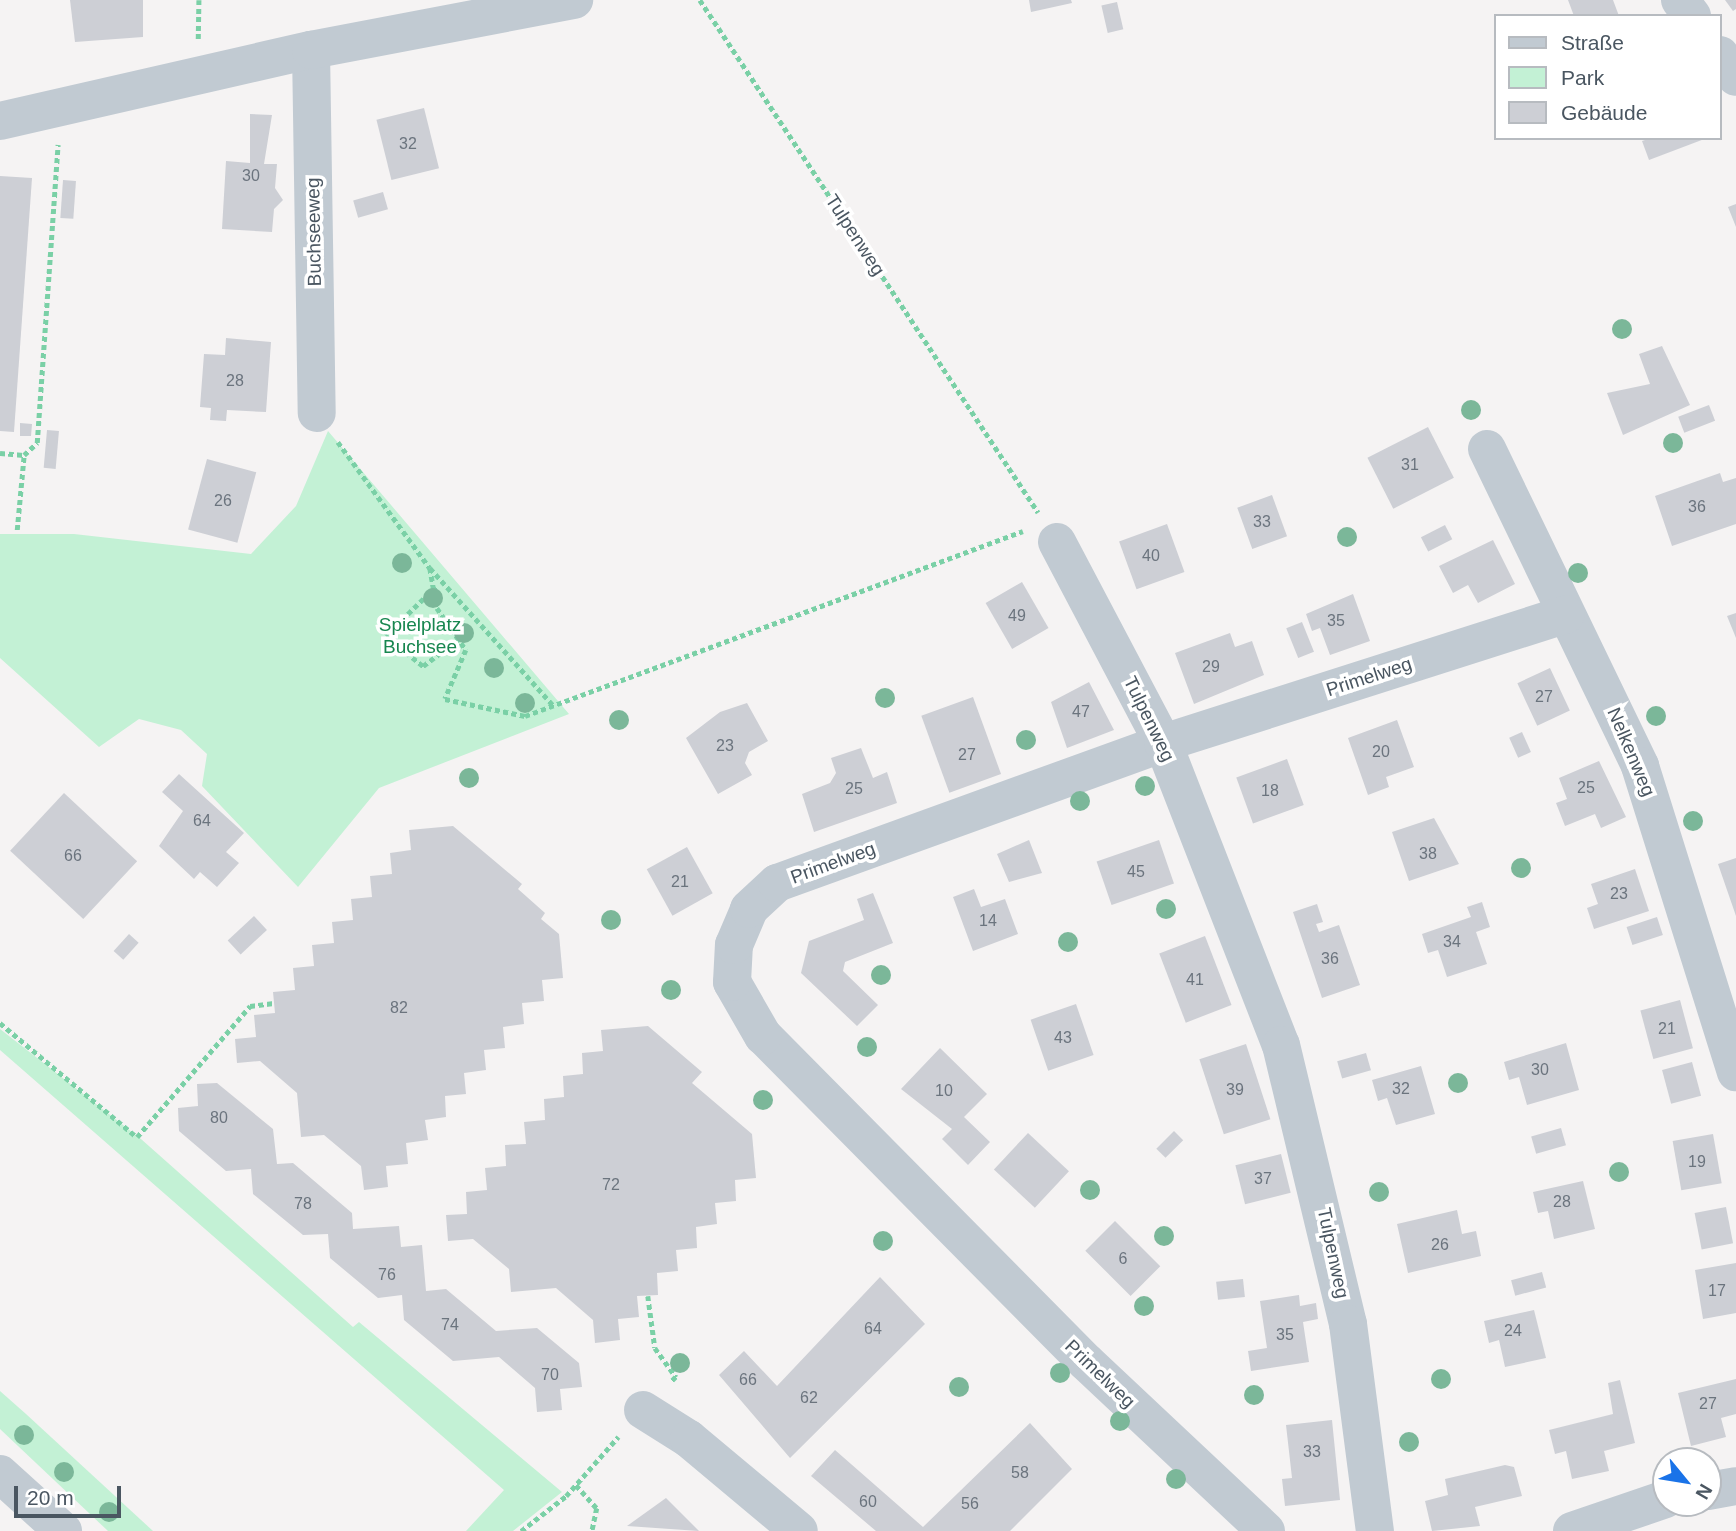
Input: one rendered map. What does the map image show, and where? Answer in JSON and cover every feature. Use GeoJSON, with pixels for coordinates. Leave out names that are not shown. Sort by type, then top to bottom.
{"type":"FeatureCollection","features":[{"type":"Feature","properties":{"kind":"street"},"geometry":{"type":"LineString","coordinates":[[0,121],[311,50],[574,0]]}},
{"type":"Feature","properties":{"kind":"street","name":"Buchseeweg"},"geometry":{"type":"LineString","coordinates":[[311,50],[317,413]]}},
{"type":"Feature","properties":{"kind":"street"},"geometry":{"type":"LineString","coordinates":[[1722,58],[1736,77]]}},
{"type":"Feature","properties":{"kind":"street","name":"Nelkenweg"},"geometry":{"type":"LineString","coordinates":[[1487,449],[1640,766],[1736,1072]]}},
{"type":"Feature","properties":{"kind":"street","name":"Tulpenweg"},"geometry":{"type":"LineString","coordinates":[[1051,532],[1163,743],[1296,1095],[1348,1324],[1375,1531]]}},
{"type":"Feature","properties":{"kind":"street","name":"Primelweg"},"geometry":{"type":"LineString","coordinates":[[1266,1531],[1086,1362],[762,1036],[732,982],[734,945],[749,909],[777,883],[1163,743],[1566,614]]}},
{"type":"Feature","properties":{"kind":"street"},"geometry":{"type":"LineString","coordinates":[[643,1410],[708,1453],[799,1531]]}},
{"type":"Feature","properties":{"kind":"street"},"geometry":{"type":"LineString","coordinates":[[0,1474],[63,1531]]}},
{"type":"Feature","properties":{"kind":"street"},"geometry":{"type":"LineString","coordinates":[[1572,1531],[1652,1504]]}},
{"type":"Feature","properties":{"kind":"path","name":"Tulpenweg"},"geometry":{"type":"LineString","coordinates":[[700,0],[1051,532]]}},
{"type":"Feature","properties":{"kind":"path"},"geometry":{"type":"LineString","coordinates":[[17,530],[24,455],[37,443],[63,106]]}},
{"type":"Feature","properties":{"kind":"path"},"geometry":{"type":"LineString","coordinates":[[317,413],[430,568],[554,707]]}},
{"type":"Feature","properties":{"kind":"path"},"geometry":{"type":"LineString","coordinates":[[0,453],[24,455]]}},
{"type":"Feature","properties":{"kind":"path"},"geometry":{"type":"LineString","coordinates":[[430,568],[436,587],[437,608],[466,650],[445,699],[524,716],[1051,532]]}},
{"type":"Feature","properties":{"kind":"path"},"geometry":{"type":"LineString","coordinates":[[436,587],[386,636],[423,666],[460,638]]}},
{"type":"Feature","properties":{"kind":"path"},"geometry":{"type":"LineString","coordinates":[[0,1023],[137,1137],[250,1006],[274,1003]]}},
{"type":"Feature","properties":{"kind":"path"},"geometry":{"type":"LineString","coordinates":[[521,1531],[576,1485],[676,1377],[655,1348],[648,1296]]}},
{"type":"Feature","properties":{"kind":"path"},"geometry":{"type":"LineString","coordinates":[[576,1485],[597,1508],[592,1531]]}},
{"type":"Feature","properties":{"kind":"green space","name":"Spielplatz Buchsee"},"geometry":{"type":"Polygon","coordinates":[[[328,431],[569,714],[379,788],[298,887],[202,786],[207,754],[181,730],[139,719],[99,747],[0,658],[0,534],[74,534],[251,554],[296,506],[328,431]]]}},
{"type":"Feature","properties":{"kind":"green space"},"geometry":{"type":"Polygon","coordinates":[[[0,1029],[141,1139],[353,1327],[359,1322],[562,1492],[513,1531],[466,1531],[504,1490],[0,1050],[0,1029]]]}},
{"type":"Feature","properties":{"kind":"green space"},"geometry":{"type":"Polygon","coordinates":[[[0,1391],[153,1531],[108,1531],[0,1429],[0,1391]]]}},
{"type":"Feature","properties":{"kind":"building"},"geometry":{"type":"Polygon","coordinates":[[[70,0],[143,0],[143,37],[75,42],[70,0]]]}},
{"type":"Feature","properties":{"kind":"building"},"geometry":{"type":"Polygon","coordinates":[[[1029,0],[1071,0],[1072,3],[1031,12],[1029,0]]]}},
{"type":"Feature","properties":{"kind":"building"},"geometry":{"type":"Polygon","coordinates":[[[1568,0],[1613,0],[1618,14],[1573,14],[1568,0]]]}},
{"type":"Feature","properties":{"kind":"building"},"geometry":{"type":"Polygon","coordinates":[[[1725,0],[1736,0],[1736,9],[1733,11],[1725,0]]]}},
{"type":"Feature","properties":{"kind":"building"},"geometry":{"type":"Polygon","coordinates":[[[1117,2],[1123,29],[1108,33],[1101,6],[1117,2]]]}},
{"type":"Feature","properties":{"kind":"building"},"geometry":{"type":"Polygon","coordinates":[[[424,108],[439,168],[391,180],[376,120],[424,108]]]}},
{"type":"Feature","properties":{"kind":"building"},"geometry":{"type":"Polygon","coordinates":[[[250,114],[272,115],[264,164],[277,164],[275,188],[283,200],[274,209],[272,232],[222,229],[226,161],[250,163],[250,114]]]}},
{"type":"Feature","properties":{"kind":"building"},"geometry":{"type":"Polygon","coordinates":[[[1645,140],[1702,140],[1649,160],[1642,141],[1645,140]]]}},
{"type":"Feature","properties":{"kind":"building"},"geometry":{"type":"Polygon","coordinates":[[[0,176],[32,178],[14,432],[0,431],[0,176]]]}},
{"type":"Feature","properties":{"kind":"building"},"geometry":{"type":"Polygon","coordinates":[[[63,180],[76,181],[73,219],[60,218],[63,180]]]}},
{"type":"Feature","properties":{"kind":"building"},"geometry":{"type":"Polygon","coordinates":[[[383,192],[388,209],[358,218],[353,201],[383,192]]]}},
{"type":"Feature","properties":{"kind":"building"},"geometry":{"type":"Polygon","coordinates":[[[1736,204],[1736,227],[1728,207],[1736,204]]]}},
{"type":"Feature","properties":{"kind":"building"},"geometry":{"type":"Polygon","coordinates":[[[226,338],[271,342],[266,412],[227,410],[226,421],[210,420],[211,408],[200,407],[204,354],[225,355],[226,338]]]}},
{"type":"Feature","properties":{"kind":"building"},"geometry":{"type":"Polygon","coordinates":[[[1662,346],[1690,405],[1623,435],[1607,393],[1650,384],[1639,354],[1662,346]]]}},
{"type":"Feature","properties":{"kind":"building"},"geometry":{"type":"Polygon","coordinates":[[[1709,405],[1715,421],[1684,433],[1678,417],[1709,405]]]}},
{"type":"Feature","properties":{"kind":"building"},"geometry":{"type":"Polygon","coordinates":[[[20,423],[32,424],[31,436],[20,436],[20,423]]]}},
{"type":"Feature","properties":{"kind":"building"},"geometry":{"type":"Polygon","coordinates":[[[1428,427],[1454,478],[1393,509],[1367,458],[1428,427]]]}},
{"type":"Feature","properties":{"kind":"building"},"geometry":{"type":"Polygon","coordinates":[[[47,430],[59,431],[56,469],[44,468],[47,430]]]}},
{"type":"Feature","properties":{"kind":"building"},"geometry":{"type":"Polygon","coordinates":[[[207,459],[256,472],[237,543],[188,530],[207,459]]]}},
{"type":"Feature","properties":{"kind":"building"},"geometry":{"type":"Polygon","coordinates":[[[1720,473],[1723,482],[1736,478],[1736,524],[1672,546],[1655,496],[1720,473]]]}},
{"type":"Feature","properties":{"kind":"building"},"geometry":{"type":"Polygon","coordinates":[[[1272,495],[1287,536],[1252,549],[1237,508],[1272,495]]]}},
{"type":"Feature","properties":{"kind":"building"},"geometry":{"type":"Polygon","coordinates":[[[1167,524],[1184,572],[1137,589],[1119,541],[1167,524]]]}},
{"type":"Feature","properties":{"kind":"building"},"geometry":{"type":"Polygon","coordinates":[[[1445,525],[1452,539],[1428,552],[1421,537],[1445,525]]]}},
{"type":"Feature","properties":{"kind":"building"},"geometry":{"type":"Polygon","coordinates":[[[1493,540],[1515,584],[1478,603],[1468,585],[1453,593],[1439,566],[1493,540]]]}},
{"type":"Feature","properties":{"kind":"building"},"geometry":{"type":"Polygon","coordinates":[[[1022,582],[1048,628],[1012,649],[986,603],[1022,582]]]}},
{"type":"Feature","properties":{"kind":"building"},"geometry":{"type":"Polygon","coordinates":[[[1353,594],[1370,641],[1330,655],[1320,628],[1312,631],[1306,614],[1353,594]]]}},
{"type":"Feature","properties":{"kind":"building"},"geometry":{"type":"Polygon","coordinates":[[[1736,613],[1736,638],[1727,616],[1736,613]]]}},
{"type":"Feature","properties":{"kind":"building"},"geometry":{"type":"Polygon","coordinates":[[[1302,622],[1314,652],[1298,658],[1286,628],[1302,622]]]}},
{"type":"Feature","properties":{"kind":"building"},"geometry":{"type":"Polygon","coordinates":[[[1230,633],[1235,647],[1252,641],[1264,675],[1194,704],[1175,653],[1230,633]]]}},
{"type":"Feature","properties":{"kind":"building"},"geometry":{"type":"Polygon","coordinates":[[[1550,668],[1570,711],[1537,726],[1517,683],[1550,668]]]}},
{"type":"Feature","properties":{"kind":"building"},"geometry":{"type":"Polygon","coordinates":[[[1089,682],[1114,730],[1067,748],[1051,702],[1089,682]]]}},
{"type":"Feature","properties":{"kind":"building"},"geometry":{"type":"Polygon","coordinates":[[[973,697],[1001,774],[949,793],[921,716],[973,697]]]}},
{"type":"Feature","properties":{"kind":"building"},"geometry":{"type":"Polygon","coordinates":[[[747,703],[768,741],[749,752],[745,763],[752,775],[718,794],[686,738],[720,712],[747,703]]]}},
{"type":"Feature","properties":{"kind":"building"},"geometry":{"type":"Polygon","coordinates":[[[1397,720],[1414,767],[1386,777],[1389,787],[1368,795],[1348,738],[1397,720]]]}},
{"type":"Feature","properties":{"kind":"building"},"geometry":{"type":"Polygon","coordinates":[[[1522,732],[1531,752],[1518,758],[1509,738],[1522,732]]]}},
{"type":"Feature","properties":{"kind":"building"},"geometry":{"type":"Polygon","coordinates":[[[861,748],[873,778],[887,772],[897,803],[814,832],[802,794],[830,783],[836,773],[831,758],[861,748]]]}},
{"type":"Feature","properties":{"kind":"building"},"geometry":{"type":"Polygon","coordinates":[[[1287,759],[1304,805],[1253,824],[1236,777],[1287,759]]]}},
{"type":"Feature","properties":{"kind":"building"},"geometry":{"type":"Polygon","coordinates":[[[1599,761],[1626,817],[1601,828],[1595,814],[1565,826],[1556,803],[1567,799],[1559,778],[1599,761]]]}},
{"type":"Feature","properties":{"kind":"building"},"geometry":{"type":"Polygon","coordinates":[[[179,774],[244,833],[226,852],[239,863],[217,887],[200,872],[194,879],[159,846],[183,811],[162,792],[179,774]]]}},
{"type":"Feature","properties":{"kind":"building"},"geometry":{"type":"Polygon","coordinates":[[[64,793],[137,861],[83,919],[10,851],[64,793]]]}},
{"type":"Feature","properties":{"kind":"building"},"geometry":{"type":"Polygon","coordinates":[[[1434,818],[1459,864],[1409,881],[1392,832],[1434,818]]]}},
{"type":"Feature","properties":{"kind":"building"},"geometry":{"type":"Polygon","coordinates":[[[453,826],[522,884],[518,889],[545,913],[541,919],[559,934],[563,978],[542,980],[544,1001],[522,1003],[524,1024],[503,1027],[505,1048],[484,1050],[486,1070],[464,1073],[466,1094],[445,1096],[446,1117],[425,1120],[428,1140],[406,1143],[408,1164],[386,1166],[388,1187],[364,1190],[361,1166],[324,1135],[301,1137],[297,1093],[260,1061],[237,1063],[235,1039],[256,1037],[254,1015],[275,1013],[273,992],[295,990],[293,968],[314,966],[312,945],[334,943],[332,922],[353,920],[351,899],[372,897],[370,876],[392,874],[390,853],[411,850],[409,830],[453,826]]]}},
{"type":"Feature","properties":{"kind":"building"},"geometry":{"type":"Polygon","coordinates":[[[1029,840],[1042,873],[1009,882],[997,854],[1029,840]]]}},
{"type":"Feature","properties":{"kind":"building"},"geometry":{"type":"Polygon","coordinates":[[[1159,840],[1174,883],[1112,905],[1097,861],[1159,840]]]}},
{"type":"Feature","properties":{"kind":"building"},"geometry":{"type":"Polygon","coordinates":[[[687,847],[713,893],[672,916],[647,869],[687,847]]]}},
{"type":"Feature","properties":{"kind":"building"},"geometry":{"type":"Polygon","coordinates":[[[1736,858],[1736,916],[1718,864],[1736,858]]]}},
{"type":"Feature","properties":{"kind":"building"},"geometry":{"type":"Polygon","coordinates":[[[1635,869],[1649,911],[1594,929],[1587,908],[1598,904],[1591,884],[1635,869]]]}},
{"type":"Feature","properties":{"kind":"building"},"geometry":{"type":"Polygon","coordinates":[[[974,889],[981,907],[1005,899],[1018,934],[973,951],[953,897],[974,889]]]}},
{"type":"Feature","properties":{"kind":"building"},"geometry":{"type":"Polygon","coordinates":[[[873,893],[893,943],[845,962],[843,971],[878,1005],[857,1026],[801,973],[809,941],[864,920],[857,899],[873,893]]]}},
{"type":"Feature","properties":{"kind":"building"},"geometry":{"type":"Polygon","coordinates":[[[1482,902],[1490,927],[1476,932],[1487,964],[1447,977],[1438,950],[1428,953],[1422,934],[1471,917],[1467,907],[1482,902]]]}},
{"type":"Feature","properties":{"kind":"building"},"geometry":{"type":"Polygon","coordinates":[[[1317,904],[1323,922],[1316,924],[1319,932],[1339,925],[1360,985],[1322,998],[1293,912],[1317,904]]]}},
{"type":"Feature","properties":{"kind":"building"},"geometry":{"type":"Polygon","coordinates":[[[254,916],[267,930],[241,954],[228,941],[254,916]]]}},
{"type":"Feature","properties":{"kind":"building"},"geometry":{"type":"Polygon","coordinates":[[[1657,917],[1663,935],[1632,945],[1627,927],[1657,917]]]}},
{"type":"Feature","properties":{"kind":"building"},"geometry":{"type":"Polygon","coordinates":[[[129,934],[139,943],[123,960],[114,951],[129,934]]]}},
{"type":"Feature","properties":{"kind":"building"},"geometry":{"type":"Polygon","coordinates":[[[1205,936],[1232,1005],[1186,1023],[1159,954],[1205,936]]]}},
{"type":"Feature","properties":{"kind":"building"},"geometry":{"type":"Polygon","coordinates":[[[1680,1000],[1693,1048],[1653,1059],[1640,1011],[1680,1000]]]}},
{"type":"Feature","properties":{"kind":"building"},"geometry":{"type":"Polygon","coordinates":[[[1076,1004],[1094,1055],[1048,1071],[1031,1020],[1076,1004]]]}},
{"type":"Feature","properties":{"kind":"building"},"geometry":{"type":"Polygon","coordinates":[[[648,1026],[702,1072],[692,1083],[752,1134],[756,1178],[735,1180],[736,1201],[715,1203],[717,1224],[696,1227],[697,1248],[676,1250],[678,1271],[657,1273],[658,1295],[637,1296],[639,1317],[618,1319],[620,1340],[595,1343],[593,1320],[556,1288],[511,1292],[509,1269],[473,1239],[448,1241],[446,1215],[467,1214],[466,1192],[487,1190],[485,1168],[506,1166],[505,1145],[526,1144],[524,1122],[545,1120],[544,1099],[564,1097],[563,1076],[583,1074],[582,1053],[603,1051],[601,1030],[648,1026]]]}},
{"type":"Feature","properties":{"kind":"building"},"geometry":{"type":"Polygon","coordinates":[[[1566,1043],[1579,1090],[1527,1105],[1519,1077],[1509,1080],[1504,1062],[1566,1043]]]}},
{"type":"Feature","properties":{"kind":"building"},"geometry":{"type":"Polygon","coordinates":[[[1246,1044],[1270,1119],[1224,1134],[1199,1059],[1246,1044]]]}},
{"type":"Feature","properties":{"kind":"building"},"geometry":{"type":"Polygon","coordinates":[[[940,1048],[987,1094],[964,1117],[990,1142],[968,1165],[942,1139],[952,1129],[901,1089],[940,1048]]]}},
{"type":"Feature","properties":{"kind":"building"},"geometry":{"type":"Polygon","coordinates":[[[1366,1053],[1371,1070],[1342,1079],[1337,1061],[1366,1053]]]}},
{"type":"Feature","properties":{"kind":"building"},"geometry":{"type":"Polygon","coordinates":[[[1692,1062],[1701,1096],[1671,1104],[1662,1070],[1692,1062]]]}},
{"type":"Feature","properties":{"kind":"building"},"geometry":{"type":"Polygon","coordinates":[[[1421,1066],[1435,1114],[1396,1125],[1387,1098],[1378,1101],[1372,1080],[1421,1066]]]}},
{"type":"Feature","properties":{"kind":"building"},"geometry":{"type":"Polygon","coordinates":[[[217,1083],[273,1129],[277,1164],[293,1163],[352,1213],[353,1229],[399,1226],[401,1247],[422,1245],[426,1291],[446,1289],[496,1331],[537,1328],[579,1363],[582,1387],[560,1389],[562,1410],[537,1412],[535,1388],[499,1357],[453,1361],[404,1320],[402,1295],[378,1298],[330,1258],[328,1234],[303,1235],[253,1194],[251,1169],[226,1171],[179,1131],[178,1108],[198,1106],[197,1084],[217,1083]]]}},
{"type":"Feature","properties":{"kind":"building"},"geometry":{"type":"Polygon","coordinates":[[[1561,1128],[1566,1145],[1536,1154],[1531,1137],[1561,1128]]]}},
{"type":"Feature","properties":{"kind":"building"},"geometry":{"type":"Polygon","coordinates":[[[1174,1131],[1183,1140],[1166,1158],[1156,1149],[1174,1131]]]}},
{"type":"Feature","properties":{"kind":"building"},"geometry":{"type":"Polygon","coordinates":[[[1028,1133],[1069,1171],[1035,1208],[994,1170],[1028,1133]]]}},
{"type":"Feature","properties":{"kind":"building"},"geometry":{"type":"Polygon","coordinates":[[[1713,1134],[1722,1183],[1681,1190],[1673,1141],[1713,1134]]]}},
{"type":"Feature","properties":{"kind":"building"},"geometry":{"type":"Polygon","coordinates":[[[1281,1154],[1291,1193],[1245,1204],[1235,1165],[1281,1154]]]}},
{"type":"Feature","properties":{"kind":"building"},"geometry":{"type":"Polygon","coordinates":[[[1583,1181],[1595,1229],[1554,1239],[1548,1211],[1538,1213],[1533,1192],[1583,1181]]]}},
{"type":"Feature","properties":{"kind":"building"},"geometry":{"type":"Polygon","coordinates":[[[1726,1207],[1733,1243],[1702,1249],[1695,1213],[1726,1207]]]}},
{"type":"Feature","properties":{"kind":"building"},"geometry":{"type":"Polygon","coordinates":[[[1457,1210],[1462,1234],[1476,1231],[1481,1256],[1408,1273],[1397,1224],[1457,1210]]]}},
{"type":"Feature","properties":{"kind":"building"},"geometry":{"type":"Polygon","coordinates":[[[1115,1221],[1160,1266],[1131,1296],[1085,1251],[1115,1221]]]}},
{"type":"Feature","properties":{"kind":"building"},"geometry":{"type":"Polygon","coordinates":[[[1736,1263],[1736,1313],[1703,1319],[1695,1270],[1736,1263]]]}},
{"type":"Feature","properties":{"kind":"building"},"geometry":{"type":"Polygon","coordinates":[[[1542,1272],[1546,1287],[1515,1296],[1511,1280],[1542,1272]]]}},
{"type":"Feature","properties":{"kind":"building"},"geometry":{"type":"Polygon","coordinates":[[[880,1277],[925,1324],[790,1458],[719,1375],[744,1351],[777,1386],[880,1277]]]}},
{"type":"Feature","properties":{"kind":"building"},"geometry":{"type":"Polygon","coordinates":[[[1243,1279],[1245,1297],[1218,1300],[1216,1282],[1243,1279]]]}},
{"type":"Feature","properties":{"kind":"building"},"geometry":{"type":"Polygon","coordinates":[[[1299,1295],[1300,1306],[1316,1303],[1318,1319],[1303,1322],[1309,1362],[1251,1371],[1248,1351],[1267,1348],[1260,1301],[1299,1295]]]}},
{"type":"Feature","properties":{"kind":"building"},"geometry":{"type":"Polygon","coordinates":[[[1534,1310],[1546,1358],[1505,1367],[1499,1340],[1489,1343],[1484,1321],[1534,1310]]]}},
{"type":"Feature","properties":{"kind":"building"},"geometry":{"type":"Polygon","coordinates":[[[1736,1379],[1736,1414],[1721,1418],[1726,1437],[1691,1446],[1678,1393],[1736,1379]]]}},
{"type":"Feature","properties":{"kind":"building"},"geometry":{"type":"Polygon","coordinates":[[[1620,1380],[1635,1443],[1604,1451],[1609,1471],[1572,1479],[1566,1451],[1555,1454],[1549,1430],[1613,1414],[1608,1383],[1620,1380]]]}},
{"type":"Feature","properties":{"kind":"building"},"geometry":{"type":"Polygon","coordinates":[[[1332,1420],[1340,1500],[1285,1506],[1282,1479],[1292,1478],[1286,1425],[1332,1420]]]}},
{"type":"Feature","properties":{"kind":"building"},"geometry":{"type":"Polygon","coordinates":[[[1030,1423],[1072,1469],[1010,1531],[876,1531],[811,1476],[835,1450],[923,1527],[1030,1423]]]}},
{"type":"Feature","properties":{"kind":"building"},"geometry":{"type":"Polygon","coordinates":[[[1505,1465],[1514,1467],[1522,1496],[1475,1507],[1480,1526],[1432,1531],[1425,1501],[1448,1495],[1445,1479],[1505,1465]]]}},
{"type":"Feature","properties":{"kind":"building"},"geometry":{"type":"Polygon","coordinates":[[[666,1498],[699,1531],[627,1526],[666,1498]]]}}]}
